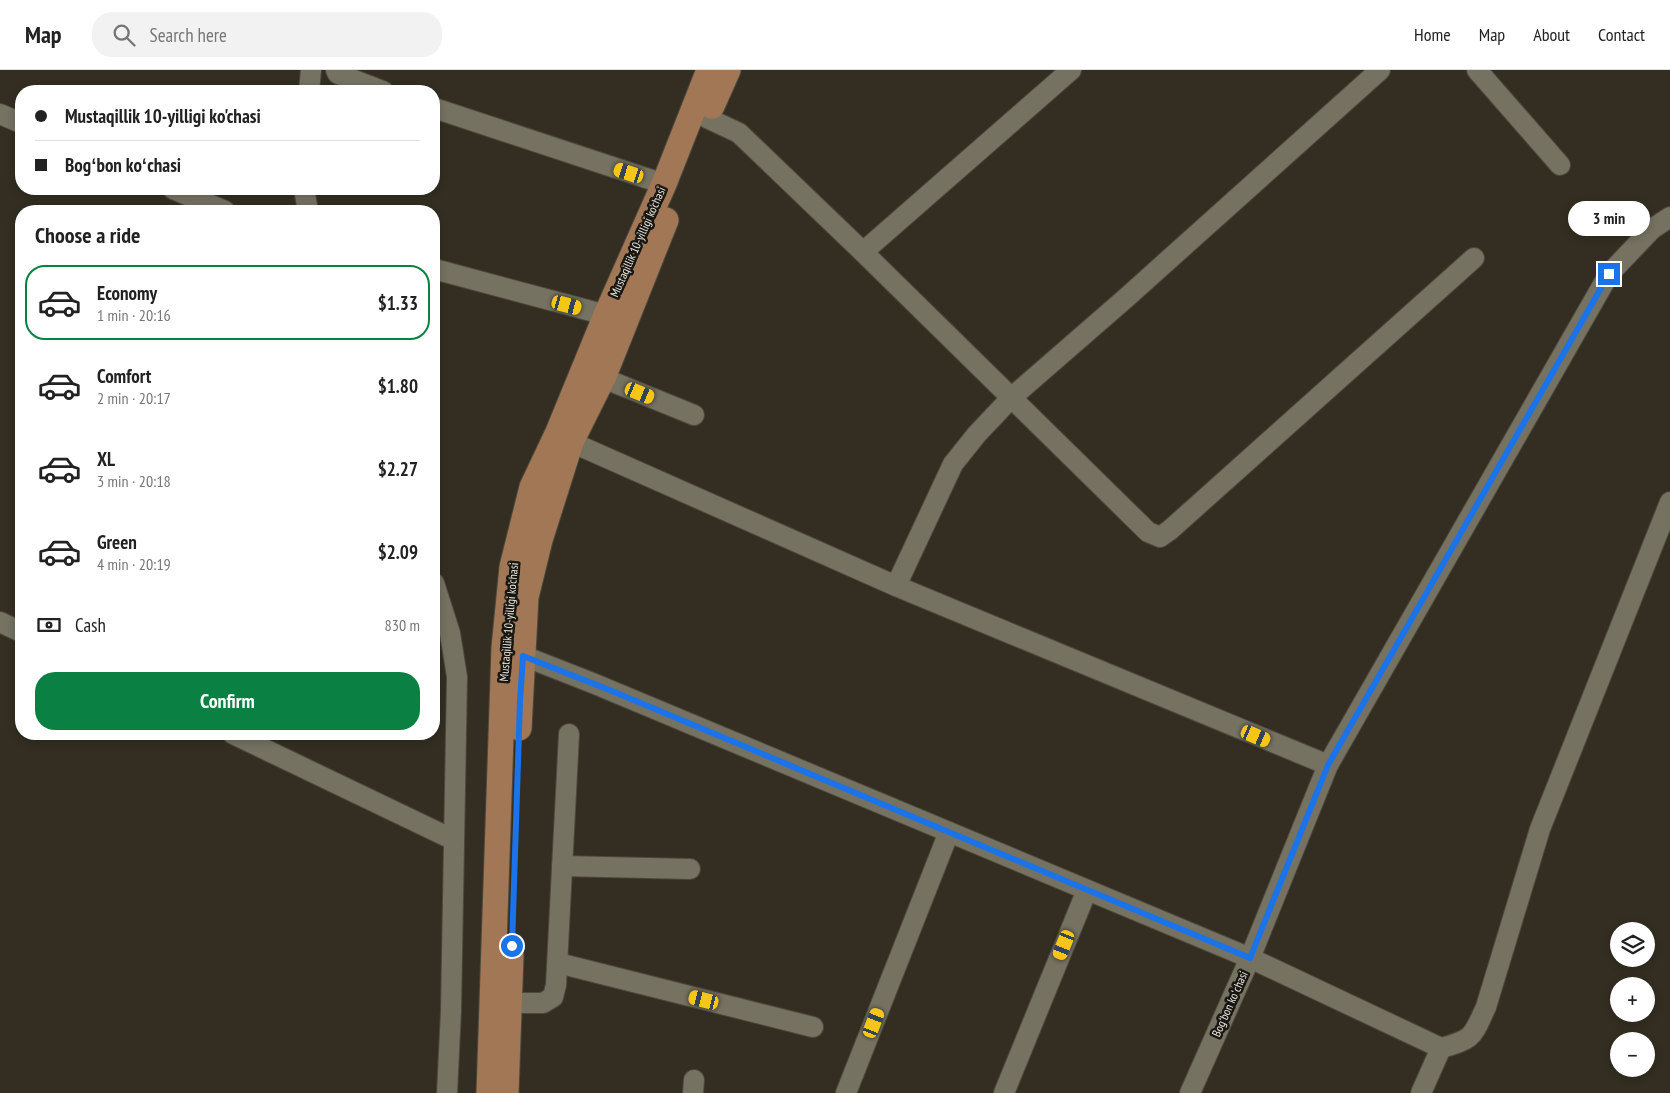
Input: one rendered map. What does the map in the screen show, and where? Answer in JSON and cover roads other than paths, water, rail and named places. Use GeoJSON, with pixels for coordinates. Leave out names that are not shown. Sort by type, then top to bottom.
{"type":"FeatureCollection","features":[{"type":"Feature","properties":{"kind":"main road","name":"Mustaqillik 10-yilligi ko'chasi"},"geometry":{"type":"LineString","coordinates":[[489,1093],[514,652],[512,566],[532,487],[558,432],[606,315],[664,184],[709,70]]}},
{"type":"Feature","properties":{"kind":"main road","name":"Mustaqillik 10-yilligi ko'chasi"},"geometry":{"type":"LineString","coordinates":[[506,1093],[520,701],[514,652],[540,540],[571,442],[603,378],[728,70]]}},
{"type":"Feature","properties":{"kind":"street"},"geometry":{"type":"LineString","coordinates":[[310,85],[311,70]]}},
{"type":"Feature","properties":{"kind":"street"},"geometry":{"type":"LineString","coordinates":[[336,70],[338,74],[367,85]]}},
{"type":"Feature","properties":{"kind":"street"},"geometry":{"type":"LineString","coordinates":[[863,252],[1071,70]]}},
{"type":"Feature","properties":{"kind":"street"},"geometry":{"type":"LineString","coordinates":[[896,586],[953,464],[977,434],[1011,398],[1126,298],[1380,70]]}},
{"type":"Feature","properties":{"kind":"street"},"geometry":{"type":"LineString","coordinates":[[1477,70],[1560,165]]}},
{"type":"Feature","properties":{"kind":"street"},"geometry":{"type":"LineString","coordinates":[[440,110],[664,184]]}},
{"type":"Feature","properties":{"kind":"street"},"geometry":{"type":"LineString","coordinates":[[0,114],[15,121]]}},
{"type":"Feature","properties":{"kind":"street"},"geometry":{"type":"LineString","coordinates":[[707,118],[739,133],[1148,532],[1160,537],[1474,258]]}},
{"type":"Feature","properties":{"kind":"street"},"geometry":{"type":"LineString","coordinates":[[187,195],[211,205]]}},
{"type":"Feature","properties":{"kind":"street","name":"Bogʻbon koʻchasi"},"geometry":{"type":"LineString","coordinates":[[1190,1093],[1250,958],[1328,765],[1609,274],[1652,229],[1670,217]]}},
{"type":"Feature","properties":{"kind":"street"},"geometry":{"type":"LineString","coordinates":[[440,271],[606,315]]}},
{"type":"Feature","properties":{"kind":"street"},"geometry":{"type":"LineString","coordinates":[[603,378],[694,415]]}},
{"type":"Feature","properties":{"kind":"street"},"geometry":{"type":"LineString","coordinates":[[571,442],[896,586],[1328,765]]}},
{"type":"Feature","properties":{"kind":"street"},"geometry":{"type":"LineString","coordinates":[[514,652],[604,687],[1250,958],[1441,1048],[1464,1042],[1474,1032],[1486,1007],[1540,829],[1670,502]]}},
{"type":"Feature","properties":{"kind":"street"},"geometry":{"type":"LineString","coordinates":[[440,602],[450,633],[457,677],[451,1011],[447,1093]]}},
{"type":"Feature","properties":{"kind":"street"},"geometry":{"type":"LineString","coordinates":[[0,622],[15,629]]}},
{"type":"Feature","properties":{"kind":"street"},"geometry":{"type":"LineString","coordinates":[[510,1003],[543,1003],[553,997],[556,985],[569,734]]}},
{"type":"Feature","properties":{"kind":"street"},"geometry":{"type":"LineString","coordinates":[[246,740],[454,840]]}},
{"type":"Feature","properties":{"kind":"street"},"geometry":{"type":"LineString","coordinates":[[846,1093],[949,832]]}},
{"type":"Feature","properties":{"kind":"street"},"geometry":{"type":"LineString","coordinates":[[562,866],[690,869]]}},
{"type":"Feature","properties":{"kind":"street"},"geometry":{"type":"LineString","coordinates":[[1004,1093],[1087,890]]}},
{"type":"Feature","properties":{"kind":"street"},"geometry":{"type":"LineString","coordinates":[[558,963],[813,1027]]}},
{"type":"Feature","properties":{"kind":"street"},"geometry":{"type":"LineString","coordinates":[[1421,1093],[1441,1048]]}}]}
